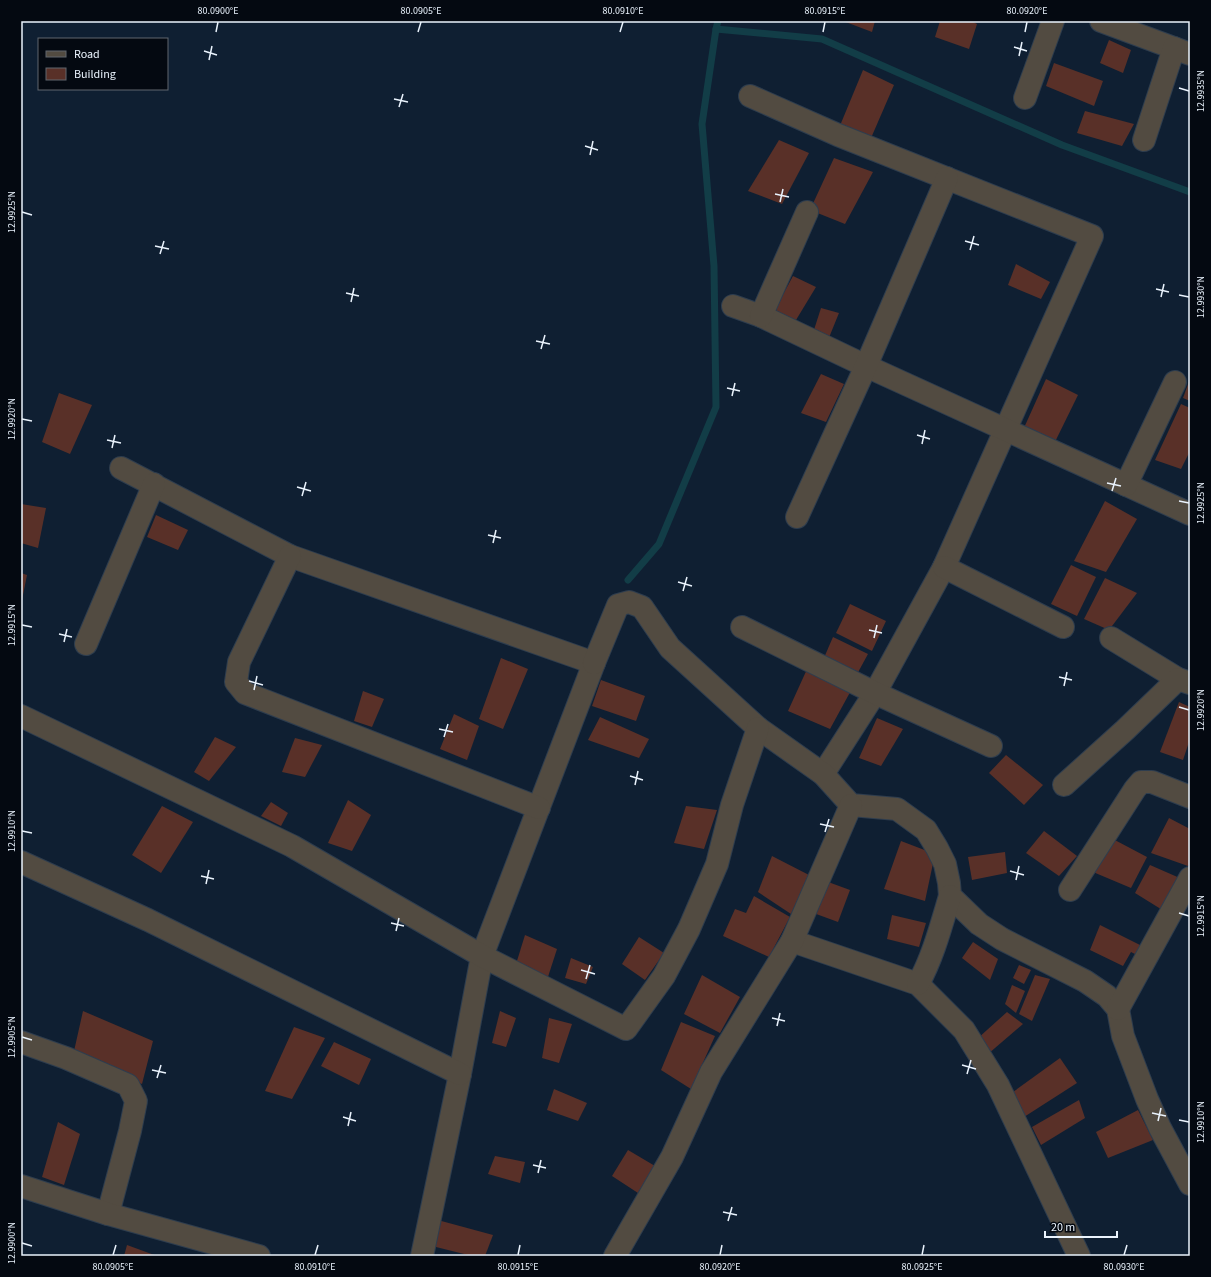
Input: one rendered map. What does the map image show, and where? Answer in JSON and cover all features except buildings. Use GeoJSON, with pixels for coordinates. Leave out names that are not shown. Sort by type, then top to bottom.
{"type":"FeatureCollection","features":[{"type":"Feature","properties":{"kind":"street"},"geometry":{"type":"LineString","coordinates":[[1025,98],[1053,21]]}},
{"type":"Feature","properties":{"kind":"street"},"geometry":{"type":"LineString","coordinates":[[1101,21],[1182,51],[1144,140]]}},
{"type":"Feature","properties":{"kind":"street"},"geometry":{"type":"LineString","coordinates":[[750,96],[838,135],[1092,236],[944,567],[875,693],[823,774]]}},
{"type":"Feature","properties":{"kind":"street"},"geometry":{"type":"LineString","coordinates":[[797,517],[866,366],[948,178]]}},
{"type":"Feature","properties":{"kind":"street"},"geometry":{"type":"LineString","coordinates":[[761,316],[807,212]]}},
{"type":"Feature","properties":{"kind":"street"},"geometry":{"type":"LineString","coordinates":[[733,306],[761,316],[866,366],[1190,514]]}},
{"type":"Feature","properties":{"kind":"street"},"geometry":{"type":"LineString","coordinates":[[1126,485],[1174,382]]}},
{"type":"Feature","properties":{"kind":"street"},"geometry":{"type":"LineString","coordinates":[[121,468],[290,556],[594,663]]}},
{"type":"Feature","properties":{"kind":"street"},"geometry":{"type":"LineString","coordinates":[[86,644],[154,484]]}},
{"type":"Feature","properties":{"kind":"street"},"geometry":{"type":"LineString","coordinates":[[290,556],[239,662],[236,682],[246,693],[539,808]]}},
{"type":"Feature","properties":{"kind":"street"},"geometry":{"type":"LineString","coordinates":[[944,567],[1063,627]]}},
{"type":"Feature","properties":{"kind":"street"},"geometry":{"type":"LineString","coordinates":[[422,1256],[460,1074],[482,956],[594,663],[618,605],[629,602],[642,607],[670,648],[758,728],[823,774],[851,805],[897,809],[926,830],[945,864],[950,896],[926,970],[918,984]]}},
{"type":"Feature","properties":{"kind":"street"},"geometry":{"type":"LineString","coordinates":[[742,627],[875,693],[992,746]]}},
{"type":"Feature","properties":{"kind":"street"},"geometry":{"type":"LineString","coordinates":[[1064,785],[1125,730],[1184,681],[1111,638]]}},
{"type":"Feature","properties":{"kind":"street"},"geometry":{"type":"LineString","coordinates":[[21,716],[292,846],[482,956],[626,1029],[664,976],[689,929],[717,864],[732,805],[758,728]]}},
{"type":"Feature","properties":{"kind":"street"},"geometry":{"type":"LineString","coordinates":[[1070,890],[1134,789],[1141,782],[1152,782],[1190,797]]}},
{"type":"Feature","properties":{"kind":"street"},"geometry":{"type":"LineString","coordinates":[[615,1256],[672,1157],[711,1072],[792,941],[851,805]]}},
{"type":"Feature","properties":{"kind":"street"},"geometry":{"type":"LineString","coordinates":[[21,862],[148,920],[460,1074]]}},
{"type":"Feature","properties":{"kind":"street"},"geometry":{"type":"LineString","coordinates":[[1118,1009],[1190,878]]}},
{"type":"Feature","properties":{"kind":"street"},"geometry":{"type":"LineString","coordinates":[[950,896],[979,924],[1002,939],[1085,981],[1107,996],[1118,1009],[1123,1036],[1146,1099],[1190,1184]]}},
{"type":"Feature","properties":{"kind":"street"},"geometry":{"type":"LineString","coordinates":[[792,941],[918,984],[964,1030],[998,1085],[1079,1256]]}},
{"type":"Feature","properties":{"kind":"street"},"geometry":{"type":"LineString","coordinates":[[21,1042],[66,1058],[114,1078],[128,1085],[131,1090],[136,1101],[130,1131],[108,1214]]}},
{"type":"Feature","properties":{"kind":"street"},"geometry":{"type":"LineString","coordinates":[[22,1190],[260,1256]]}},
{"type":"Feature","properties":{"kind":"waterway"},"geometry":{"type":"LineString","coordinates":[[718,21],[716,29],[822,39],[1062,145],[1190,192]]}},
{"type":"Feature","properties":{"kind":"waterway"},"geometry":{"type":"LineString","coordinates":[[628,580],[659,544],[716,407],[714,266],[702,124],[716,29]]}}]}
